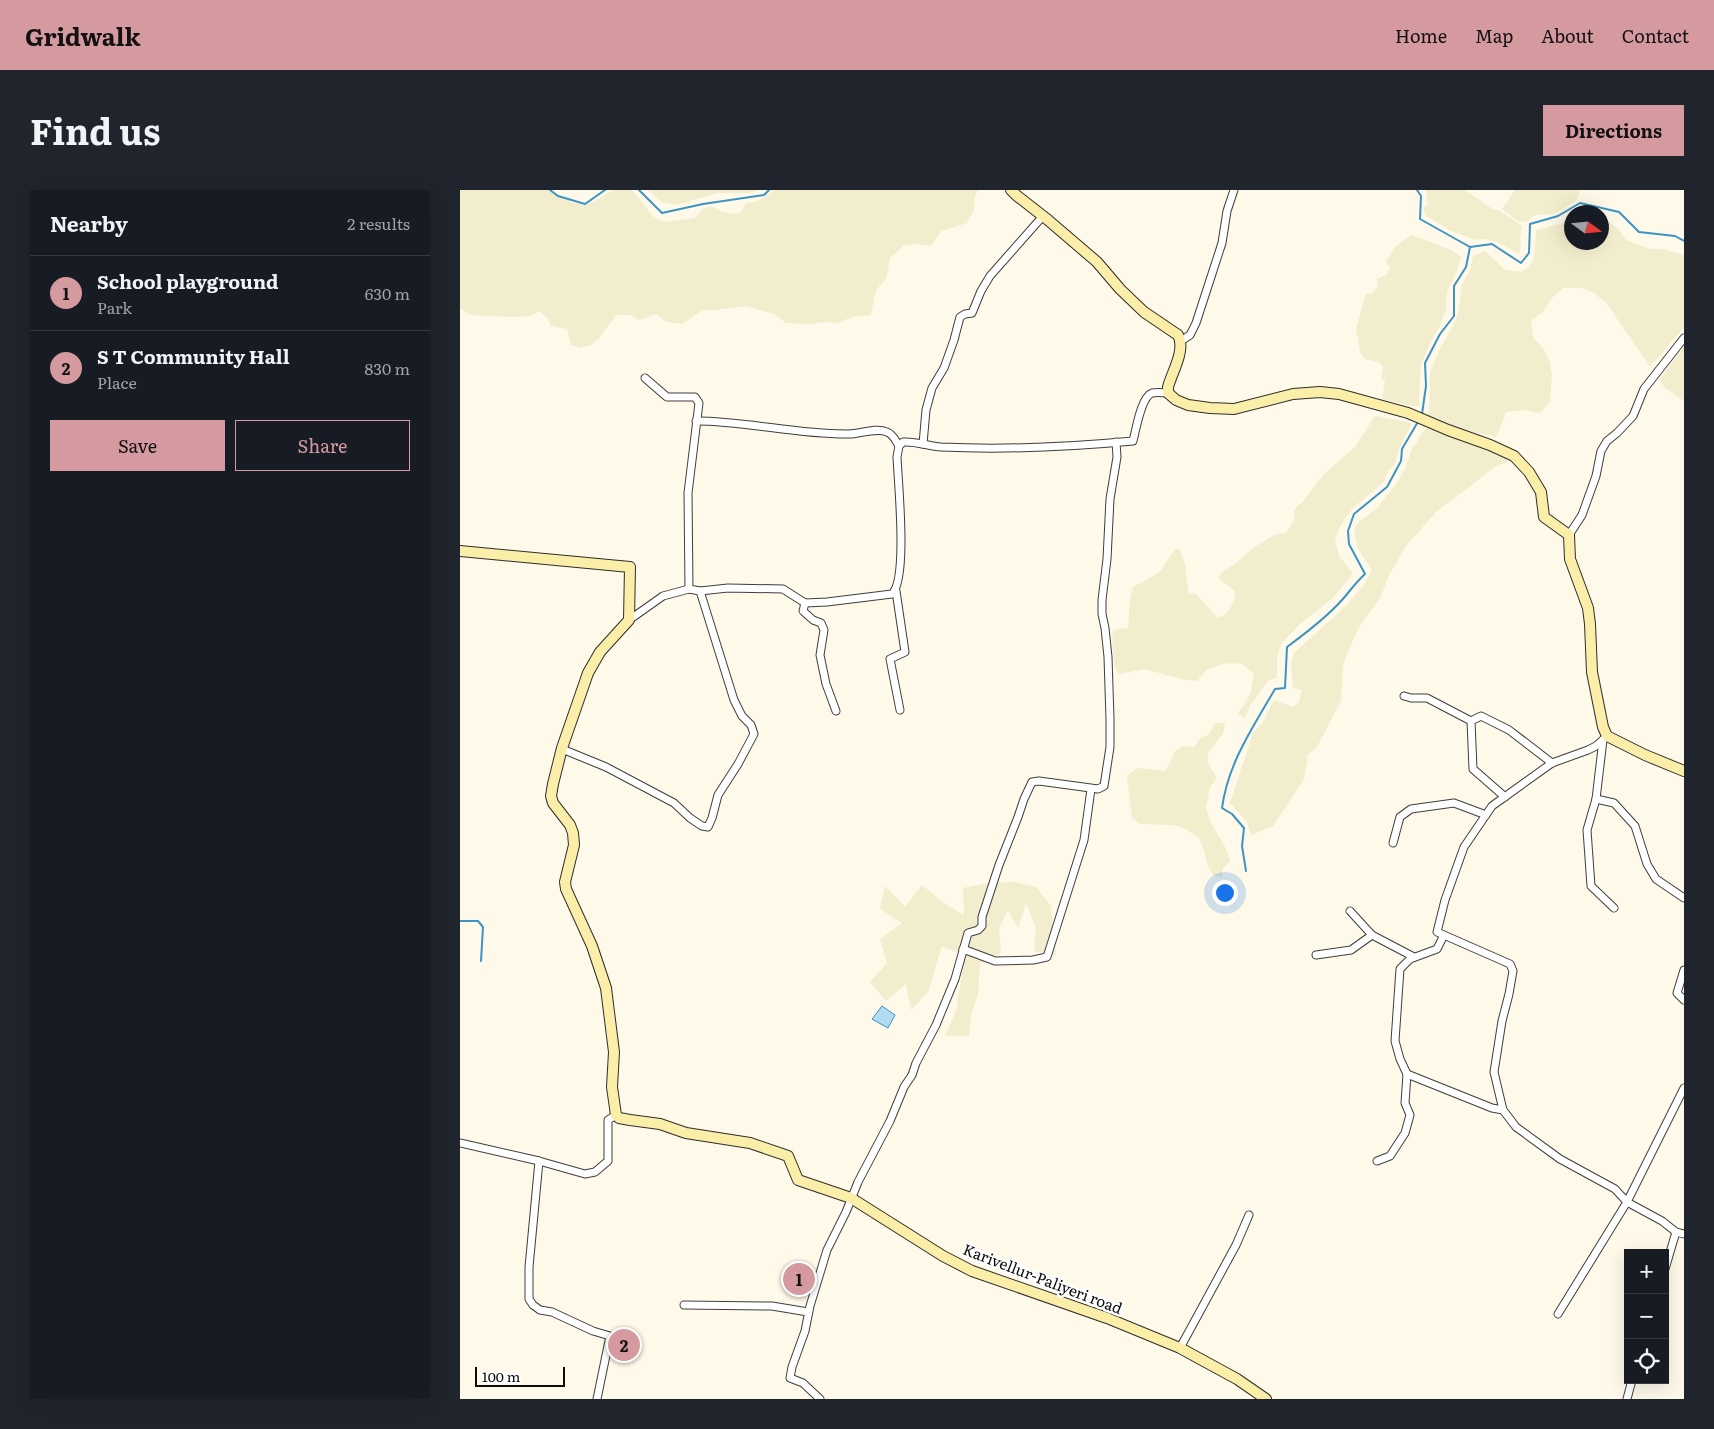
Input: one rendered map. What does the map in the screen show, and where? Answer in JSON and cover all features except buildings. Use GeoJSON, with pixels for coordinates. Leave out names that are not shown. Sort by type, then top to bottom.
{"type":"FeatureCollection","features":[{"type":"Feature","properties":{"kind":"main road"},"geometry":{"type":"LineString","coordinates":[[1011,190],[1097,262],[1120,289],[1144,312],[1178,336],[1181,341],[1180,350],[1168,387],[1168,393],[1176,400],[1210,408],[1234,409],[1293,394],[1320,392],[1364,401],[1420,418],[1514,456],[1529,472],[1541,492],[1544,517],[1569,535],[1570,559],[1588,608],[1592,672],[1605,738],[1684,771]]}},
{"type":"Feature","properties":{"kind":"main road"},"geometry":{"type":"LineString","coordinates":[[460,552],[630,567],[629,620],[600,652],[588,673],[562,750],[551,796],[554,806],[570,825],[573,832],[574,845],[565,882],[566,889],[592,946],[606,988],[614,1052],[612,1087],[616,1115]]}},
{"type":"Feature","properties":{"kind":"main road","name":"Karivellur-Paliyeri road"},"geometry":{"type":"LineString","coordinates":[[616,1115],[618,1118],[660,1124],[686,1133],[750,1143],[788,1156],[798,1180],[851,1198],[943,1256],[972,1270],[1107,1318],[1180,1348],[1237,1379],[1266,1399]]}},
{"type":"Feature","properties":{"kind":"street"},"geometry":{"type":"LineString","coordinates":[[1181,341],[1190,335],[1196,322],[1222,244],[1234,190]]}},
{"type":"Feature","properties":{"kind":"street"},"geometry":{"type":"LineString","coordinates":[[923,444],[926,410],[930,395],[950,353],[960,317],[972,313],[981,291],[990,276],[1044,216]]}},
{"type":"Feature","properties":{"kind":"street"},"geometry":{"type":"LineString","coordinates":[[1569,535],[1582,515],[1596,476],[1601,451],[1607,441],[1618,433],[1633,416],[1644,389],[1684,338]]}},
{"type":"Feature","properties":{"kind":"street"},"geometry":{"type":"LineString","coordinates":[[645,378],[667,397],[694,398],[699,402],[688,493],[689,589]]}},
{"type":"Feature","properties":{"kind":"street"},"geometry":{"type":"LineString","coordinates":[[629,620],[663,596],[689,589],[700,591],[728,588],[783,589],[805,603],[892,594],[899,582],[901,560],[897,457],[899,446],[903,442],[938,447],[1035,447],[1133,441],[1143,403],[1148,396],[1154,393],[1168,393]]}},
{"type":"Feature","properties":{"kind":"street"},"geometry":{"type":"LineString","coordinates":[[696,421],[723,421],[824,435],[887,432],[893,436],[899,446]]}},
{"type":"Feature","properties":{"kind":"street"},"geometry":{"type":"LineString","coordinates":[[820,1399],[803,1383],[790,1378],[827,1250],[936,1026],[955,979],[968,932],[978,930],[982,926],[982,917],[998,865],[1024,799],[1032,782],[1048,782],[1098,789],[1104,786],[1110,746],[1108,657],[1102,600],[1107,559],[1110,499],[1117,457],[1116,442]]}},
{"type":"Feature","properties":{"kind":"street"},"geometry":{"type":"LineString","coordinates":[[896,590],[905,652],[890,659],[900,710]]}},
{"type":"Feature","properties":{"kind":"street"},"geometry":{"type":"LineString","coordinates":[[562,750],[606,767],[674,802],[690,818],[702,826],[708,826],[718,795],[754,734],[751,725],[742,716],[734,700],[700,591]]}},
{"type":"Feature","properties":{"kind":"street"},"geometry":{"type":"LineString","coordinates":[[805,603],[803,611],[823,626],[820,655],[826,684],[836,711]]}},
{"type":"Feature","properties":{"kind":"street"},"geometry":{"type":"LineString","coordinates":[[1404,696],[1427,698],[1471,721]]}},
{"type":"Feature","properties":{"kind":"street"},"geometry":{"type":"LineString","coordinates":[[1471,721],[1481,716],[1509,730],[1552,763]]}},
{"type":"Feature","properties":{"kind":"street"},"geometry":{"type":"LineString","coordinates":[[1471,721],[1473,769],[1505,797]]}},
{"type":"Feature","properties":{"kind":"street"},"geometry":{"type":"LineString","coordinates":[[1605,738],[1588,750],[1552,763],[1492,806],[1464,847],[1448,891],[1437,932],[1510,964],[1513,971],[1500,1029],[1494,1072],[1503,1110],[1516,1127],[1560,1159],[1615,1189],[1627,1202],[1680,1233],[1669,1259]]}},
{"type":"Feature","properties":{"kind":"street"},"geometry":{"type":"LineString","coordinates":[[1605,738],[1596,799],[1587,830],[1591,886],[1614,908]]}},
{"type":"Feature","properties":{"kind":"street"},"geometry":{"type":"LineString","coordinates":[[963,949],[995,961],[1033,960],[1047,957],[1084,840],[1091,788]]}},
{"type":"Feature","properties":{"kind":"street"},"geometry":{"type":"LineString","coordinates":[[1596,799],[1614,803],[1635,826],[1647,864],[1656,879],[1684,898]]}},
{"type":"Feature","properties":{"kind":"street"},"geometry":{"type":"LineString","coordinates":[[1393,843],[1400,817],[1411,809],[1454,803],[1486,815]]}},
{"type":"Feature","properties":{"kind":"street"},"geometry":{"type":"LineString","coordinates":[[1350,911],[1372,935],[1414,958]]}},
{"type":"Feature","properties":{"kind":"street"},"geometry":{"type":"LineString","coordinates":[[1316,956],[1351,950],[1372,935]]}},
{"type":"Feature","properties":{"kind":"street"},"geometry":{"type":"LineString","coordinates":[[1377,1161],[1390,1156],[1405,1133],[1410,1115],[1405,1103],[1407,1074],[1395,1041],[1400,969],[1414,958],[1437,949],[1444,935]]}},
{"type":"Feature","properties":{"kind":"street"},"geometry":{"type":"LineString","coordinates":[[1684,970],[1677,993],[1684,1000]]}},
{"type":"Feature","properties":{"kind":"street"},"geometry":{"type":"LineString","coordinates":[[1407,1074],[1492,1108],[1503,1110]]}},
{"type":"Feature","properties":{"kind":"street"},"geometry":{"type":"LineString","coordinates":[[1558,1314],[1627,1202],[1684,1088]]}},
{"type":"Feature","properties":{"kind":"street"},"geometry":{"type":"LineString","coordinates":[[460,1143],[539,1161],[585,1174],[595,1172],[608,1161],[608,1120],[616,1115]]}},
{"type":"Feature","properties":{"kind":"street"},"geometry":{"type":"LineString","coordinates":[[539,1161],[528,1298],[532,1305],[540,1310],[552,1312],[593,1331],[610,1336],[598,1399]]}},
{"type":"Feature","properties":{"kind":"street"},"geometry":{"type":"LineString","coordinates":[[1180,1348],[1236,1245],[1249,1215]]}},
{"type":"Feature","properties":{"kind":"street"},"geometry":{"type":"LineString","coordinates":[[684,1305],[772,1306],[808,1312]]}},
{"type":"Feature","properties":{"kind":"street"},"geometry":{"type":"LineString","coordinates":[[1627,1399],[1631,1384]]}},
{"type":"Feature","properties":{"kind":"shaded area"},"geometry":{"type":"Polygon","coordinates":[[[460,190],[549,190],[558,197],[584,205],[613,190],[632,190],[653,216],[665,222],[695,218],[703,209],[709,207],[714,207],[721,212],[735,214],[741,212],[746,203],[764,198],[774,190],[979,190],[975,195],[974,210],[967,223],[941,231],[931,246],[916,244],[903,246],[890,258],[886,279],[876,290],[871,315],[853,317],[836,323],[786,323],[774,314],[746,306],[702,310],[682,324],[666,322],[656,314],[639,320],[630,315],[616,315],[599,338],[591,345],[580,348],[571,345],[567,329],[551,326],[548,319],[539,311],[531,316],[481,316],[468,314],[460,308],[460,190]]]}},
{"type":"Feature","properties":{"kind":"shaded area"},"geometry":{"type":"Polygon","coordinates":[[[648,190],[760,190],[748,193],[717,193],[677,205],[661,202],[648,190]]]}},
{"type":"Feature","properties":{"kind":"shaded area"},"geometry":{"type":"Polygon","coordinates":[[[1426,190],[1465,190],[1492,209],[1500,211],[1522,226],[1519,254],[1497,242],[1484,239],[1476,240],[1451,231],[1425,215],[1423,208],[1428,204],[1426,190]]]}},
{"type":"Feature","properties":{"kind":"shaded area"},"geometry":{"type":"Polygon","coordinates":[[[1515,190],[1580,190],[1577,200],[1569,205],[1564,205],[1564,208],[1554,214],[1535,215],[1528,221],[1519,222],[1502,209],[1515,190]]]}},
{"type":"Feature","properties":{"kind":"shaded area"},"geometry":{"type":"Polygon","coordinates":[[[1564,222],[1564,250],[1609,250],[1609,222],[1618,229],[1626,240],[1650,249],[1663,249],[1684,255],[1684,327],[1650,367],[1607,304],[1593,292],[1581,288],[1563,288],[1552,298],[1542,313],[1531,320],[1533,337],[1543,348],[1549,359],[1552,375],[1550,402],[1540,413],[1524,410],[1506,412],[1496,438],[1440,422],[1429,416],[1430,372],[1455,322],[1462,284],[1470,270],[1473,256],[1485,251],[1505,270],[1521,272],[1534,259],[1536,230],[1564,222]]]}},
{"type":"Feature","properties":{"kind":"shaded area"},"geometry":{"type":"Polygon","coordinates":[[[1412,235],[1451,250],[1461,257],[1447,291],[1446,309],[1440,326],[1421,364],[1420,406],[1411,406],[1382,399],[1385,381],[1381,378],[1383,367],[1379,362],[1365,359],[1360,352],[1356,329],[1366,294],[1373,293],[1378,285],[1377,279],[1386,275],[1390,269],[1386,261],[1395,247],[1412,235]]]}},
{"type":"Feature","properties":{"kind":"shaded area"},"geometry":{"type":"Polygon","coordinates":[[[1684,347],[1684,401],[1664,387],[1660,379],[1684,347]]]}},
{"type":"Feature","properties":{"kind":"shaded area"},"geometry":{"type":"Polygon","coordinates":[[[1375,416],[1412,423],[1399,449],[1394,466],[1388,471],[1384,482],[1354,507],[1339,529],[1335,540],[1339,556],[1352,572],[1351,576],[1333,598],[1299,625],[1281,644],[1277,658],[1277,678],[1269,680],[1250,706],[1245,718],[1237,714],[1251,692],[1254,673],[1242,664],[1228,663],[1216,666],[1206,670],[1197,681],[1181,679],[1145,669],[1119,674],[1115,668],[1112,640],[1113,630],[1128,628],[1133,587],[1161,570],[1175,549],[1180,550],[1185,564],[1189,595],[1195,593],[1218,618],[1226,614],[1234,602],[1235,591],[1218,578],[1256,546],[1274,535],[1286,533],[1295,518],[1293,511],[1324,474],[1355,447],[1375,416]]]}},
{"type":"Feature","properties":{"kind":"shaded area"},"geometry":{"type":"Polygon","coordinates":[[[1428,427],[1501,456],[1508,461],[1495,467],[1436,512],[1406,546],[1389,575],[1381,596],[1358,629],[1352,642],[1343,665],[1341,701],[1317,747],[1308,755],[1304,779],[1273,826],[1251,835],[1247,822],[1230,803],[1253,733],[1263,722],[1274,700],[1293,707],[1299,702],[1302,690],[1293,688],[1291,662],[1294,653],[1346,606],[1365,583],[1372,570],[1358,549],[1354,529],[1360,521],[1378,507],[1397,483],[1405,469],[1411,451],[1428,427]]]}},
{"type":"Feature","properties":{"kind":"shaded area"},"geometry":{"type":"Polygon","coordinates":[[[1215,723],[1225,723],[1223,734],[1209,751],[1207,761],[1217,778],[1210,787],[1206,807],[1210,821],[1226,849],[1230,861],[1223,868],[1222,878],[1213,875],[1207,864],[1199,838],[1182,827],[1141,824],[1132,818],[1127,776],[1137,768],[1166,771],[1175,751],[1183,746],[1194,747],[1200,739],[1209,734],[1215,723]]]}},
{"type":"Feature","properties":{"kind":"shaded area"},"geometry":{"type":"Polygon","coordinates":[[[1014,882],[1036,887],[1051,906],[1056,955],[1034,951],[1036,928],[1026,903],[1018,928],[1008,910],[999,928],[1001,953],[980,964],[978,994],[971,1015],[969,1036],[945,1036],[956,1011],[965,956],[942,946],[928,992],[911,1010],[906,984],[886,1001],[870,982],[887,963],[880,939],[902,923],[880,909],[885,886],[905,907],[922,885],[942,902],[964,915],[963,888],[988,883],[1014,882]]]}},
{"type":"Feature","properties":{"kind":"water"},"geometry":{"type":"Polygon","coordinates":[[[882,1006],[895,1015],[888,1028],[872,1019],[882,1006]]]}},
{"type":"Feature","properties":{"kind":"waterway"},"geometry":{"type":"LineString","coordinates":[[550,190],[558,196],[585,204],[605,190]]}},
{"type":"Feature","properties":{"kind":"waterway"},"geometry":{"type":"LineString","coordinates":[[639,190],[662,213],[703,204],[764,195],[769,190]]}},
{"type":"Feature","properties":{"kind":"waterway"},"geometry":{"type":"LineString","coordinates":[[1417,190],[1421,196],[1420,219],[1470,247],[1492,244],[1521,263],[1529,253],[1530,224],[1558,216],[1580,203],[1619,212],[1639,232],[1675,236],[1684,241]]}},
{"type":"Feature","properties":{"kind":"waterway"},"geometry":{"type":"LineString","coordinates":[[1422,414],[1426,386],[1425,363],[1440,334],[1454,316],[1454,286],[1466,267],[1470,247]]}},
{"type":"Feature","properties":{"kind":"waterway"},"geometry":{"type":"LineString","coordinates":[[1246,871],[1242,846],[1244,828],[1232,814],[1222,808],[1230,776],[1242,746],[1275,689],[1285,688],[1287,647],[1329,613],[1365,574],[1349,544],[1348,531],[1354,514],[1387,487],[1401,461],[1402,449],[1419,420]]}},
{"type":"Feature","properties":{"kind":"waterway"},"geometry":{"type":"LineString","coordinates":[[460,921],[478,921],[483,927],[481,961]]}},
{"type":"Feature","properties":{"kind":"place","name":"School playground"},"geometry":{"type":"Point","coordinates":[799,1279]}},
{"type":"Feature","properties":{"kind":"place","name":"S T Community Hall"},"geometry":{"type":"Point","coordinates":[624,1345]}}]}
